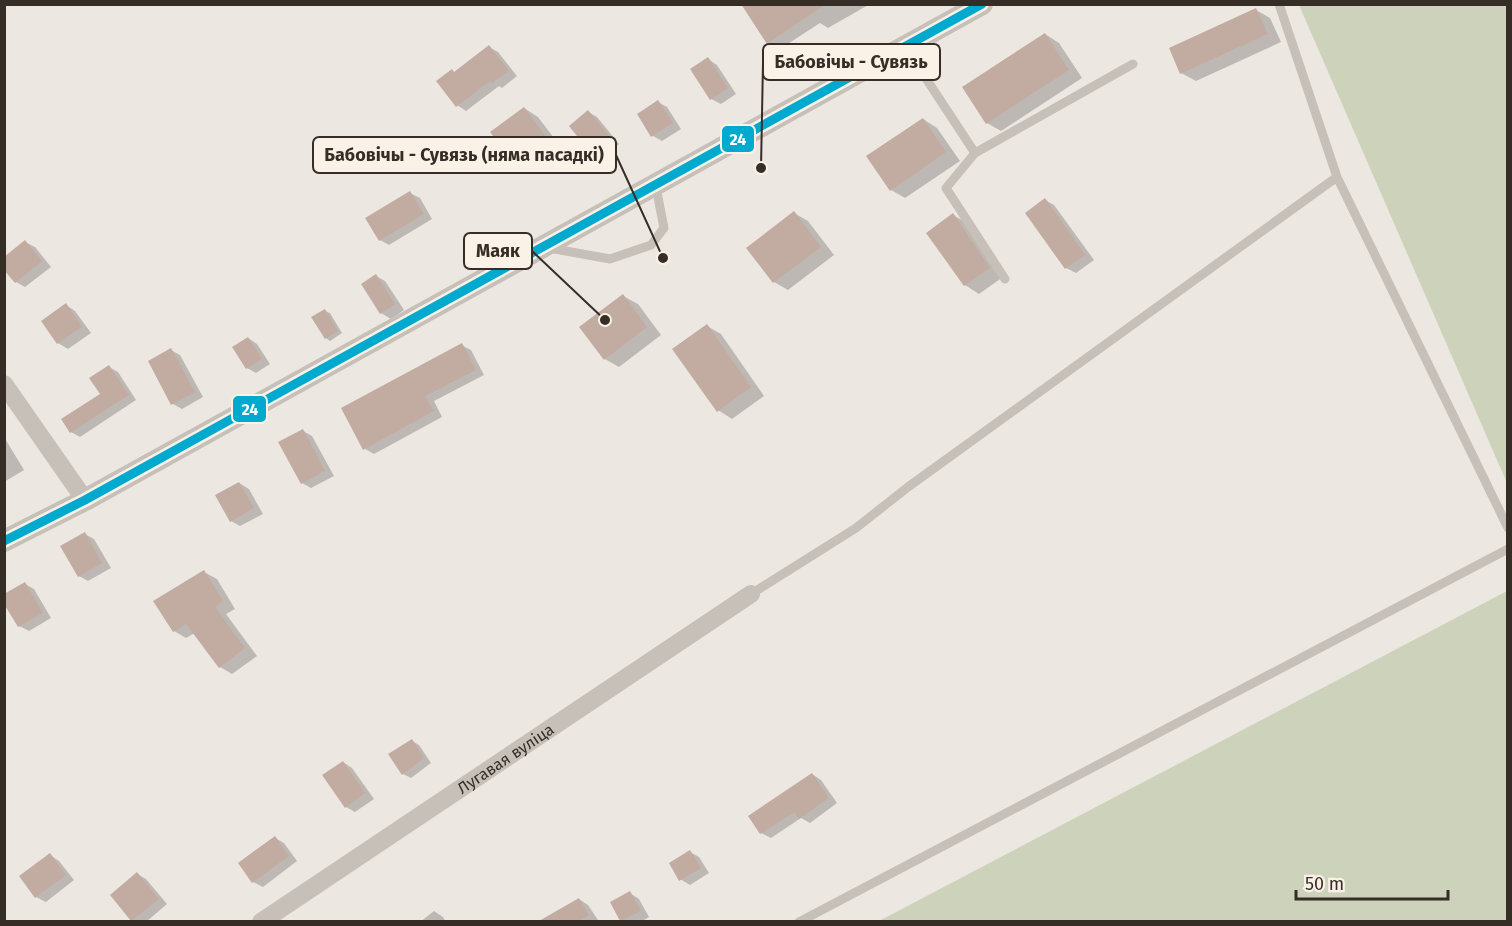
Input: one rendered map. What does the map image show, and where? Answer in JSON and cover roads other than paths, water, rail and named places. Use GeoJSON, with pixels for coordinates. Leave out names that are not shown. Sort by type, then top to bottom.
{"type":"FeatureCollection","features":[{"type":"Feature","properties":{"kind":"street"},"geometry":{"type":"LineString","coordinates":[[4,541],[85,500],[982,4]]}},
{"type":"Feature","properties":{"kind":"street"},"geometry":{"type":"LineString","coordinates":[[4,384],[85,500]]}},
{"type":"Feature","properties":{"kind":"street","name":"Лугавая вуліца"},"geometry":{"type":"LineString","coordinates":[[261,921],[751,594]]}},
{"type":"Feature","properties":{"kind":"lane"},"geometry":{"type":"LineString","coordinates":[[1279,4],[1337,177],[1508,528]]}},
{"type":"Feature","properties":{"kind":"lane"},"geometry":{"type":"LineString","coordinates":[[905,46],[975,153]]}},
{"type":"Feature","properties":{"kind":"lane"},"geometry":{"type":"LineString","coordinates":[[1005,279],[946,188],[975,153],[1132,64]]}},
{"type":"Feature","properties":{"kind":"lane"},"geometry":{"type":"LineString","coordinates":[[751,594],[856,528],[908,487],[1337,177]]}},
{"type":"Feature","properties":{"kind":"lane"},"geometry":{"type":"LineString","coordinates":[[540,247],[610,259],[651,245],[664,228],[655,185]]}},
{"type":"Feature","properties":{"kind":"lane"},"geometry":{"type":"LineString","coordinates":[[800,921],[1508,549]]}},
{"type":"Feature","properties":{"kind":"place","name":"Бабовічы - Сувязь"},"geometry":{"type":"Point","coordinates":[761,168]}},
{"type":"Feature","properties":{"kind":"place","name":"Бабовічы - Сувязь (няма пасадкі)"},"geometry":{"type":"Point","coordinates":[663,258]}},
{"type":"Feature","properties":{"kind":"place","name":"Маяк"},"geometry":{"type":"Point","coordinates":[605,320]}}]}
